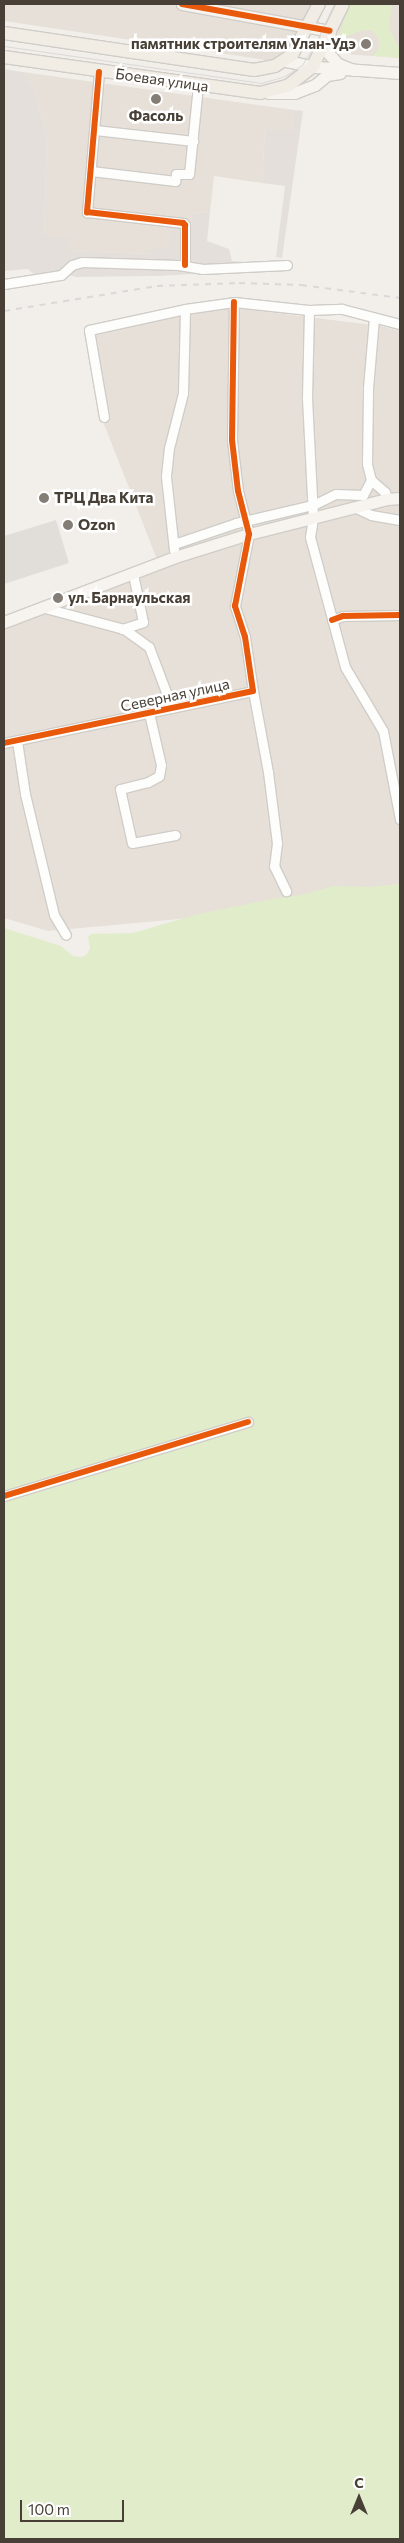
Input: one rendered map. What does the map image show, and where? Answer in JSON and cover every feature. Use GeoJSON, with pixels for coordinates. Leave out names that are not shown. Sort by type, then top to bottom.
{"type":"FeatureCollection","features":[{"type":"Feature","properties":{"kind":"main road"},"geometry":{"type":"LineString","coordinates":[[280,64],[292,55],[318,4]]}},
{"type":"Feature","properties":{"kind":"main road"},"geometry":{"type":"LineString","coordinates":[[313,66],[343,4]]}},
{"type":"Feature","properties":{"kind":"main road","name":"Боевая улица"},"geometry":{"type":"LineString","coordinates":[[4,33],[254,70],[280,64]]}},
{"type":"Feature","properties":{"kind":"main road","name":"Боевая улица"},"geometry":{"type":"LineString","coordinates":[[4,57],[198,86],[260,93],[289,85],[313,66]]}},
{"type":"Feature","properties":{"kind":"street"},"geometry":{"type":"LineString","coordinates":[[182,4],[330,31],[329,54],[338,64],[354,70]]}},
{"type":"Feature","properties":{"kind":"street"},"geometry":{"type":"LineString","coordinates":[[280,64],[400,73]]}},
{"type":"Feature","properties":{"kind":"street"},"geometry":{"type":"LineString","coordinates":[[260,93],[294,93],[315,85],[327,75],[354,70]]}},
{"type":"Feature","properties":{"kind":"street"},"geometry":{"type":"LineString","coordinates":[[99,72],[87,212],[183,223],[185,225],[184,265]]}},
{"type":"Feature","properties":{"kind":"street"},"geometry":{"type":"LineString","coordinates":[[91,171],[175,180],[176,174],[189,174],[198,86]]}},
{"type":"Feature","properties":{"kind":"street"},"geometry":{"type":"LineString","coordinates":[[95,130],[193,141]]}},
{"type":"Feature","properties":{"kind":"street"},"geometry":{"type":"LineString","coordinates":[[4,284],[61,275],[72,265],[82,262],[184,265],[202,268],[287,265]]}},
{"type":"Feature","properties":{"kind":"street"},"geometry":{"type":"LineString","coordinates":[[234,302],[232,440],[238,491],[249,534]]}},
{"type":"Feature","properties":{"kind":"street"},"geometry":{"type":"LineString","coordinates":[[104,417],[89,330],[185,309],[234,302],[309,310],[342,309],[400,324]]}},
{"type":"Feature","properties":{"kind":"street"},"geometry":{"type":"LineString","coordinates":[[176,557],[166,476],[169,448],[183,393],[185,309]]}},
{"type":"Feature","properties":{"kind":"street"},"geometry":{"type":"LineString","coordinates":[[309,310],[306,398],[314,518],[310,538],[344,666],[383,731],[400,818]]}},
{"type":"Feature","properties":{"kind":"street"},"geometry":{"type":"LineString","coordinates":[[374,318],[368,388],[367,464],[371,480],[384,492],[387,499]]}},
{"type":"Feature","properties":{"kind":"street"},"geometry":{"type":"LineString","coordinates":[[174,544],[246,522],[313,506],[336,494],[363,495],[371,480]]}},
{"type":"Feature","properties":{"kind":"street"},"geometry":{"type":"LineString","coordinates":[[4,622],[176,557],[249,534],[387,499],[400,498]]}},
{"type":"Feature","properties":{"kind":"street"},"geometry":{"type":"LineString","coordinates":[[354,507],[370,515],[400,520]]}},
{"type":"Feature","properties":{"kind":"street","name":"Северная улица"},"geometry":{"type":"LineString","coordinates":[[249,534],[235,606],[245,637],[268,772],[277,843],[274,866],[286,892]]}},
{"type":"Feature","properties":{"kind":"street"},"geometry":{"type":"LineString","coordinates":[[122,629],[143,622],[133,574]]}},
{"type":"Feature","properties":{"kind":"street","name":"Северная улица"},"geometry":{"type":"LineString","coordinates":[[45,608],[122,629],[149,647],[172,708]]}},
{"type":"Feature","properties":{"kind":"street"},"geometry":{"type":"LineString","coordinates":[[332,620],[343,616],[400,615]]}},
{"type":"Feature","properties":{"kind":"street","name":"Северная улица"},"geometry":{"type":"LineString","coordinates":[[4,744],[253,691]]}},
{"type":"Feature","properties":{"kind":"street"},"geometry":{"type":"LineString","coordinates":[[149,713],[161,765],[159,776],[148,782],[120,789],[132,843],[175,835]]}},
{"type":"Feature","properties":{"kind":"street"},"geometry":{"type":"LineString","coordinates":[[17,741],[25,794],[54,915],[66,935]]}},
{"type":"Feature","properties":{"kind":"street"},"geometry":{"type":"LineString","coordinates":[[4,1496],[248,1422]]}},
{"type":"Feature","properties":{"kind":"shaded area"},"geometry":{"type":"Polygon","coordinates":[[[4,4],[313,4],[287,52],[273,61],[4,21],[4,4]]]}},
{"type":"Feature","properties":{"kind":"shaded area"},"geometry":{"type":"Polygon","coordinates":[[[350,4],[400,4],[400,58],[345,54],[338,49],[337,34],[350,4]]]}},
{"type":"Feature","properties":{"kind":"shaded area"},"geometry":{"type":"Polygon","coordinates":[[[4,69],[23,72],[33,87],[47,135],[44,236],[70,238],[68,251],[151,254],[152,248],[169,249],[171,226],[191,228],[192,214],[210,212],[207,241],[229,249],[232,261],[245,262],[245,271],[158,276],[76,277],[63,273],[35,275],[28,269],[4,271],[4,69]]]}},
{"type":"Feature","properties":{"kind":"shaded area"},"geometry":{"type":"Polygon","coordinates":[[[23,72],[294,110],[291,132],[265,129],[262,183],[214,176],[210,212],[192,214],[191,228],[169,249],[152,254],[67,251],[44,236],[47,135],[33,87],[23,72]]]}},
{"type":"Feature","properties":{"kind":"shaded area"},"geometry":{"type":"Polygon","coordinates":[[[294,110],[303,111],[282,258],[276,257],[285,186],[262,183],[265,129],[291,131],[294,110]]]}},
{"type":"Feature","properties":{"kind":"shaded area"},"geometry":{"type":"Polygon","coordinates":[[[229,307],[381,326],[400,331],[400,899],[48,931],[4,918],[4,616],[158,562],[104,424],[86,330],[229,307]]]}},
{"type":"Feature","properties":{"kind":"shaded area"},"geometry":{"type":"Polygon","coordinates":[[[56,520],[69,563],[4,584],[4,536],[56,520]]]}},
{"type":"Feature","properties":{"kind":"green space"},"geometry":{"type":"Polygon","coordinates":[[[350,4],[392,4],[389,28],[400,50],[400,58],[373,56],[378,49],[380,41],[374,32],[369,30],[363,30],[337,40],[350,4]]]}},
{"type":"Feature","properties":{"kind":"green space"},"geometry":{"type":"Polygon","coordinates":[[[400,884],[400,2539],[4,2539],[4,928],[61,946],[73,956],[82,957],[87,954],[90,948],[88,937],[91,934],[133,933],[198,914],[277,898],[302,895],[333,886],[369,887],[400,884]]]}},
{"type":"Feature","properties":{"kind":"tram line"},"geometry":{"type":"LineString","coordinates":[[4,46],[261,83],[285,76],[302,65],[314,46],[334,4]]}},
{"type":"Feature","properties":{"kind":"railway"},"geometry":{"type":"LineString","coordinates":[[4,311],[157,286],[239,283],[301,285],[400,298]]}},
{"type":"Feature","properties":{"kind":"cycle path"},"geometry":{"type":"LineString","coordinates":[[182,4],[330,31]]}},
{"type":"Feature","properties":{"kind":"cycle path"},"geometry":{"type":"LineString","coordinates":[[99,72],[87,212],[183,223],[185,225],[185,265]]}},
{"type":"Feature","properties":{"kind":"cycle path"},"geometry":{"type":"LineString","coordinates":[[4,743],[253,691],[245,637],[235,606],[249,534],[238,491],[232,440],[234,302]]}},
{"type":"Feature","properties":{"kind":"cycle path"},"geometry":{"type":"LineString","coordinates":[[332,620],[343,616],[400,615]]}},
{"type":"Feature","properties":{"kind":"cycle path"},"geometry":{"type":"LineString","coordinates":[[4,1496],[248,1422]]}},
{"type":"Feature","properties":{"kind":"place","name":"памятник строителям Улан-Удэ"},"geometry":{"type":"Point","coordinates":[366,44]}},
{"type":"Feature","properties":{"kind":"place","name":"Фасоль"},"geometry":{"type":"Point","coordinates":[156,99]}},
{"type":"Feature","properties":{"kind":"place","name":"ТРЦ Два Кита"},"geometry":{"type":"Point","coordinates":[44,498]}},
{"type":"Feature","properties":{"kind":"place","name":"Ozon"},"geometry":{"type":"Point","coordinates":[68,525]}},
{"type":"Feature","properties":{"kind":"place","name":"ул. Барнаульская"},"geometry":{"type":"Point","coordinates":[58,598]}}]}
